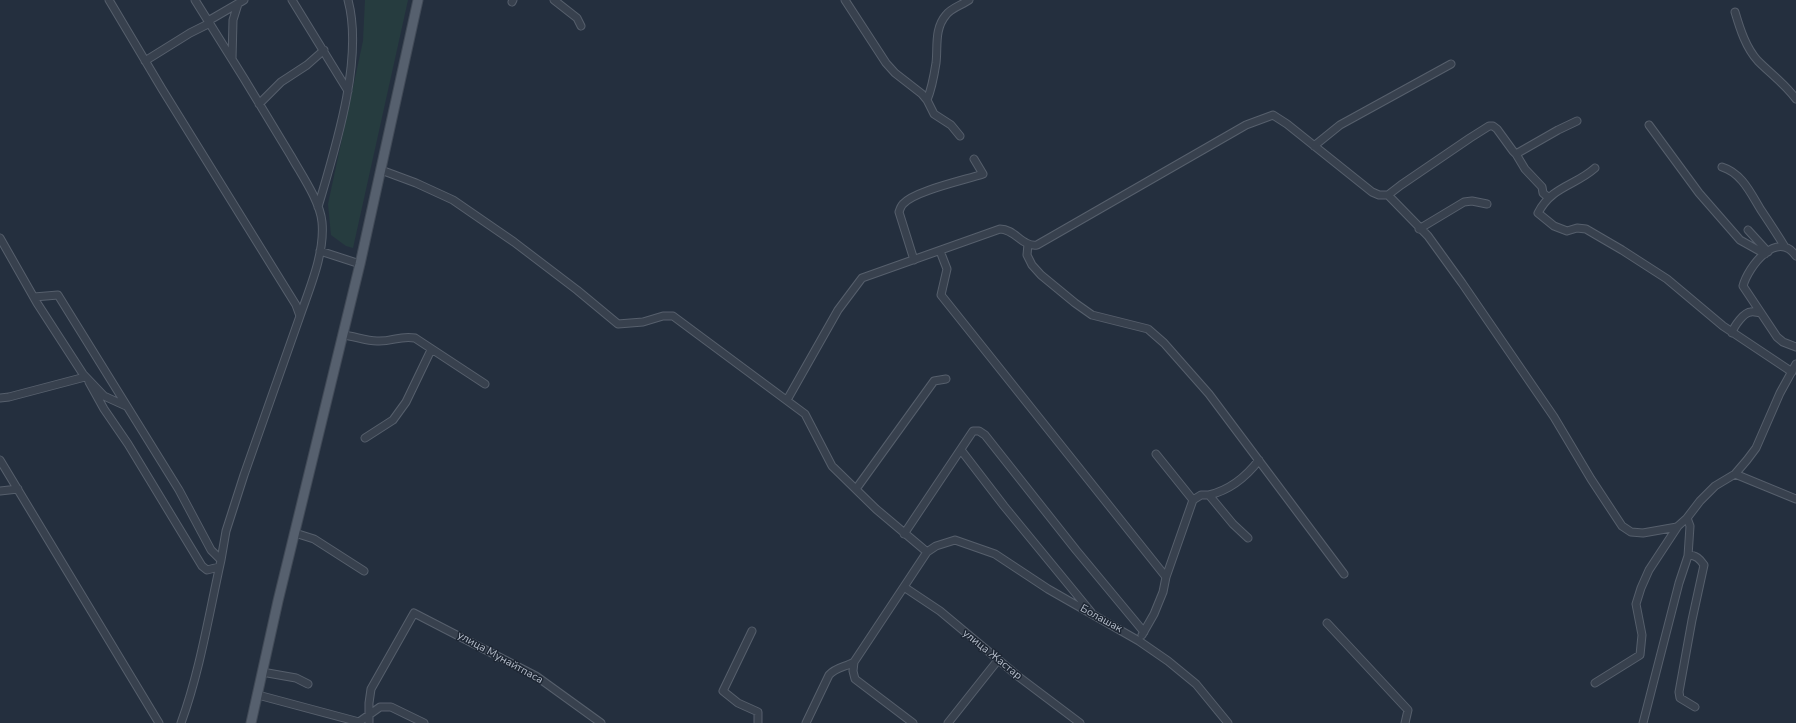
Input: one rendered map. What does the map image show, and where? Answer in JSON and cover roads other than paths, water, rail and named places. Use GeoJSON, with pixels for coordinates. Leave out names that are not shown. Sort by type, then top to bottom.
{"type":"FeatureCollection","features":[{"type":"Feature","properties":{"kind":"main road"},"geometry":{"type":"LineString","coordinates":[[251,723],[360,264],[418,0]]}},
{"type":"Feature","properties":{"kind":"street"},"geometry":{"type":"LineString","coordinates":[[109,0],[296,305],[300,316]]}},
{"type":"Feature","properties":{"kind":"street"},"geometry":{"type":"LineString","coordinates":[[181,723],[201,652],[226,531],[244,475],[300,316],[320,251],[322,222],[318,207],[310,190],[196,0]]}},
{"type":"Feature","properties":{"kind":"street"},"geometry":{"type":"LineString","coordinates":[[292,0],[348,91]]}},
{"type":"Feature","properties":{"kind":"street"},"geometry":{"type":"LineString","coordinates":[[318,207],[348,91],[353,39],[348,0]]}},
{"type":"Feature","properties":{"kind":"street"},"geometry":{"type":"LineString","coordinates":[[554,0],[577,18],[581,26]]}},
{"type":"Feature","properties":{"kind":"street"},"geometry":{"type":"LineString","coordinates":[[845,0],[886,62],[895,72],[927,100],[934,114],[951,125],[960,136]]}},
{"type":"Feature","properties":{"kind":"street"},"geometry":{"type":"LineString","coordinates":[[927,100],[932,83],[940,23],[947,14],[969,0]]}},
{"type":"Feature","properties":{"kind":"street"},"geometry":{"type":"LineString","coordinates":[[145,61],[241,2]]}},
{"type":"Feature","properties":{"kind":"street"},"geometry":{"type":"LineString","coordinates":[[233,61],[233,20],[241,2]]}},
{"type":"Feature","properties":{"kind":"street"},"geometry":{"type":"LineString","coordinates":[[1735,12],[1752,52],[1796,99]]}},
{"type":"Feature","properties":{"kind":"street"},"geometry":{"type":"LineString","coordinates":[[259,104],[281,82],[307,66],[312,59],[324,50]]}},
{"type":"Feature","properties":{"kind":"street"},"geometry":{"type":"LineString","coordinates":[[1314,146],[1340,125],[1450,64]]}},
{"type":"Feature","properties":{"kind":"street"},"geometry":{"type":"LineString","coordinates":[[787,400],[838,310],[858,281],[862,278],[1000,229],[1007,229],[1032,246],[1037,245],[1246,125],[1273,115],[1372,192],[1379,195],[1388,195],[1489,126],[1493,126],[1516,154],[1525,169],[1542,188],[1543,193],[1549,198]]}},
{"type":"Feature","properties":{"kind":"street"},"geometry":{"type":"LineString","coordinates":[[1516,154],[1577,121]]}},
{"type":"Feature","properties":{"kind":"street"},"geometry":{"type":"LineString","coordinates":[[1649,125],[1699,193],[1740,240],[1767,253]]}},
{"type":"Feature","properties":{"kind":"street"},"geometry":{"type":"LineString","coordinates":[[914,260],[899,212],[901,207],[904,203],[921,193],[983,174],[974,159]]}},
{"type":"Feature","properties":{"kind":"street"},"geometry":{"type":"LineString","coordinates":[[1722,167],[1728,168],[1752,193],[1785,247]]}},
{"type":"Feature","properties":{"kind":"street"},"geometry":{"type":"LineString","coordinates":[[1595,168],[1591,172],[1566,185],[1549,198],[1538,213],[1554,226],[1567,231],[1577,228],[1586,229],[1595,233],[1666,279],[1732,333],[1792,372]]}},
{"type":"Feature","properties":{"kind":"street"},"geometry":{"type":"LineString","coordinates":[[381,170],[416,183],[453,200],[514,242],[578,290],[618,324],[643,322],[663,316],[672,316],[805,414],[832,466],[904,534],[927,552],[854,662],[848,666],[834,670],[829,675],[806,723]]}},
{"type":"Feature","properties":{"kind":"street"},"geometry":{"type":"LineString","coordinates":[[1388,195],[1419,229],[1428,236],[1450,266],[1543,400],[1612,513],[1622,526],[1631,532],[1643,533],[1670,529],[1678,526]]}},
{"type":"Feature","properties":{"kind":"street"},"geometry":{"type":"LineString","coordinates":[[1419,229],[1464,202],[1472,200],[1487,204]]}},
{"type":"Feature","properties":{"kind":"street"},"geometry":{"type":"LineString","coordinates":[[1748,230],[1767,253]]}},
{"type":"Feature","properties":{"kind":"street"},"geometry":{"type":"LineString","coordinates":[[0,238],[34,297],[87,379],[104,409],[128,444],[202,566],[207,570],[220,563]]}},
{"type":"Feature","properties":{"kind":"street"},"geometry":{"type":"LineString","coordinates":[[1028,244],[1027,255],[1032,265],[1041,275],[1092,315],[1148,329],[1164,343],[1209,394],[1344,574]]}},
{"type":"Feature","properties":{"kind":"street"},"geometry":{"type":"LineString","coordinates":[[1796,256],[1791,249],[1781,246],[1772,248],[1752,267],[1743,286],[1783,342],[1796,347]]}},
{"type":"Feature","properties":{"kind":"street"},"geometry":{"type":"LineString","coordinates":[[320,251],[360,264]]}},
{"type":"Feature","properties":{"kind":"street"},"geometry":{"type":"LineString","coordinates":[[940,251],[947,269],[941,295],[1166,577]]}},
{"type":"Feature","properties":{"kind":"street"},"geometry":{"type":"LineString","coordinates":[[34,297],[58,295],[179,490],[211,550],[220,563]]}},
{"type":"Feature","properties":{"kind":"street"},"geometry":{"type":"LineString","coordinates":[[1732,333],[1733,328],[1746,314],[1751,312],[1761,313]]}},
{"type":"Feature","properties":{"kind":"street"},"geometry":{"type":"LineString","coordinates":[[343,335],[377,341],[391,340],[405,336],[415,338],[431,350],[485,384]]}},
{"type":"Feature","properties":{"kind":"street"},"geometry":{"type":"LineString","coordinates":[[365,438],[393,420],[406,402],[431,350]]}},
{"type":"Feature","properties":{"kind":"street"},"geometry":{"type":"LineString","coordinates":[[1595,683],[1640,655],[1642,635],[1636,604],[1649,570],[1678,526],[1715,486],[1735,474],[1756,448],[1780,393],[1796,364]]}},
{"type":"Feature","properties":{"kind":"street"},"geometry":{"type":"LineString","coordinates":[[0,398],[87,379]]}},
{"type":"Feature","properties":{"kind":"street"},"geometry":{"type":"LineString","coordinates":[[87,379],[104,396],[122,403],[128,408]]}},
{"type":"Feature","properties":{"kind":"street"},"geometry":{"type":"LineString","coordinates":[[856,489],[934,381],[946,379]]}},
{"type":"Feature","properties":{"kind":"street"},"geometry":{"type":"LineString","coordinates":[[904,534],[974,431],[979,431],[985,435],[1076,550],[1144,632]]}},
{"type":"Feature","properties":{"kind":"street"},"geometry":{"type":"LineString","coordinates":[[961,450],[1004,506],[1093,615]]}},
{"type":"Feature","properties":{"kind":"street"},"geometry":{"type":"LineString","coordinates":[[1156,454],[1193,500]]}},
{"type":"Feature","properties":{"kind":"street"},"geometry":{"type":"LineString","coordinates":[[0,460],[144,702],[159,723]]}},
{"type":"Feature","properties":{"kind":"street"},"geometry":{"type":"LineString","coordinates":[[1139,641],[1154,614],[1163,592],[1166,577],[1193,500],[1201,495],[1217,493],[1244,478],[1259,460]]}},
{"type":"Feature","properties":{"kind":"street"},"geometry":{"type":"LineString","coordinates":[[1735,474],[1796,499]]}},
{"type":"Feature","properties":{"kind":"street"},"geometry":{"type":"LineString","coordinates":[[0,491],[18,489]]}},
{"type":"Feature","properties":{"kind":"street"},"geometry":{"type":"LineString","coordinates":[[1209,495],[1233,524],[1248,538]]}},
{"type":"Feature","properties":{"kind":"street"},"geometry":{"type":"LineString","coordinates":[[1643,723],[1679,583],[1688,555],[1690,526],[1687,518]]}},
{"type":"Feature","properties":{"kind":"street"},"geometry":{"type":"LineString","coordinates":[[295,533],[314,539],[364,571]]}},
{"type":"Feature","properties":{"kind":"street","name":"Болашак"},"geometry":{"type":"LineString","coordinates":[[927,552],[936,546],[955,540],[995,554],[1093,615],[1139,641],[1168,661],[1196,684],[1228,723]]}},
{"type":"Feature","properties":{"kind":"street"},"geometry":{"type":"LineString","coordinates":[[1688,555],[1694,555],[1701,560],[1704,565],[1678,692],[1680,698],[1695,706]]}},
{"type":"Feature","properties":{"kind":"street","name":"улица Жастар"},"geometry":{"type":"LineString","coordinates":[[904,587],[940,611],[998,660],[1080,723]]}},
{"type":"Feature","properties":{"kind":"street","name":"улица Мунайтпаса"},"geometry":{"type":"LineString","coordinates":[[368,719],[368,703],[372,690],[414,612],[536,676],[601,723]]}},
{"type":"Feature","properties":{"kind":"street"},"geometry":{"type":"LineString","coordinates":[[1327,622],[1408,710],[1405,723]]}},
{"type":"Feature","properties":{"kind":"street"},"geometry":{"type":"LineString","coordinates":[[752,631],[723,691],[738,703],[758,712],[758,723]]}},
{"type":"Feature","properties":{"kind":"street"},"geometry":{"type":"LineString","coordinates":[[948,723],[998,660]]}},
{"type":"Feature","properties":{"kind":"street"},"geometry":{"type":"LineString","coordinates":[[854,662],[853,671],[855,679],[914,723]]}},
{"type":"Feature","properties":{"kind":"street"},"geometry":{"type":"LineString","coordinates":[[262,672],[290,677],[308,684]]}},
{"type":"Feature","properties":{"kind":"street"},"geometry":{"type":"LineString","coordinates":[[258,694],[359,722],[368,719],[380,707],[391,707],[424,723]]}}]}
